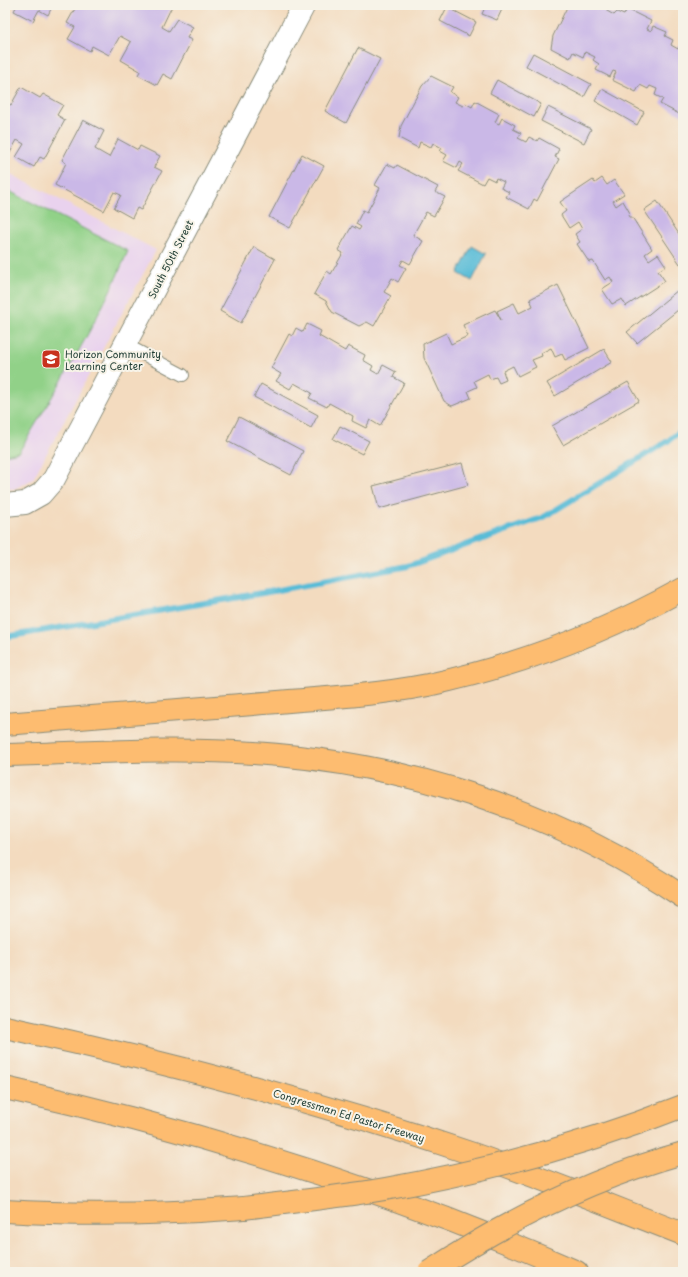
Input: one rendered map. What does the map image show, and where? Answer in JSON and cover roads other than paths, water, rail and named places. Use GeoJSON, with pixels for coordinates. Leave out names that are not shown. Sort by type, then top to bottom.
{"type":"FeatureCollection","features":[{"type":"Feature","properties":{"kind":"highway"},"geometry":{"type":"LineString","coordinates":[[5,724],[357,695],[426,685],[494,668],[563,645],[628,618],[683,589]]}},
{"type":"Feature","properties":{"kind":"highway"},"geometry":{"type":"LineString","coordinates":[[5,755],[122,752],[253,753],[324,760],[360,766],[433,782],[539,819],[602,848],[683,897]]}},
{"type":"Feature","properties":{"kind":"highway","name":"Congressman Ed Pastor Freeway"},"geometry":{"type":"LineString","coordinates":[[5,1026],[146,1058],[349,1114],[474,1155],[683,1234]]}},
{"type":"Feature","properties":{"kind":"highway"},"geometry":{"type":"LineString","coordinates":[[5,1088],[163,1126],[303,1169],[440,1217],[577,1272]]}},
{"type":"Feature","properties":{"kind":"highway"},"geometry":{"type":"LineString","coordinates":[[5,1211],[102,1214],[156,1213],[244,1208],[312,1200],[384,1189],[474,1170],[575,1143],[683,1106]]}},
{"type":"Feature","properties":{"kind":"highway"},"geometry":{"type":"LineString","coordinates":[[429,1272],[502,1227],[552,1202],[601,1181],[683,1153]]}},
{"type":"Feature","properties":{"kind":"street","name":"South 50th Street"},"geometry":{"type":"LineString","coordinates":[[15,504],[41,494],[54,479],[304,5]]}},
{"type":"Feature","properties":{"kind":"lane"},"geometry":{"type":"LineString","coordinates":[[126,345],[183,375]]}},
{"type":"Feature","properties":{"kind":"water"},"geometry":{"type":"Polygon","coordinates":[[[472,246],[486,254],[472,281],[458,273],[472,246]]]}},
{"type":"Feature","properties":{"kind":"waterway"},"geometry":{"type":"LineString","coordinates":[[5,637],[257,594],[408,566],[544,517],[668,441],[683,429]]}},
{"type":"Feature","properties":{"kind":"place","name":"Horizon Community Learning Center"},"geometry":{"type":"Point","coordinates":[51,359]}}]}
